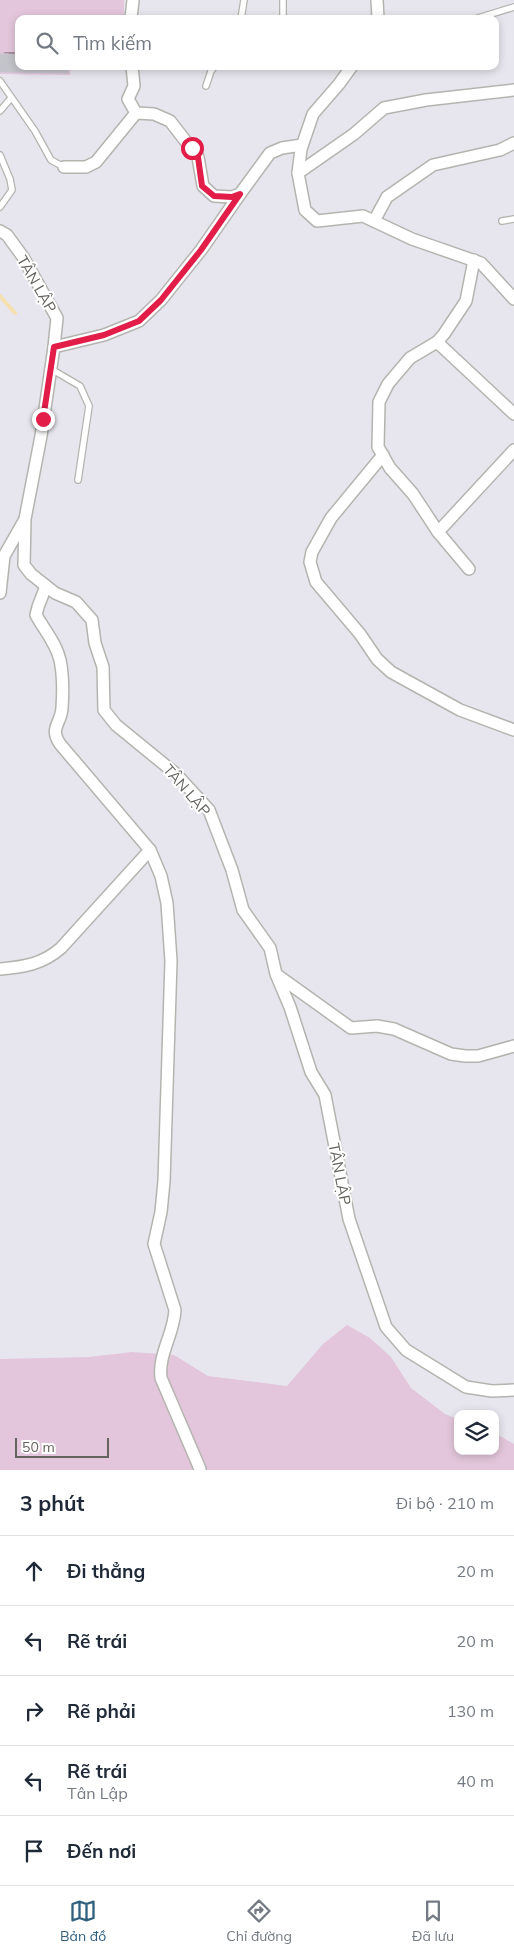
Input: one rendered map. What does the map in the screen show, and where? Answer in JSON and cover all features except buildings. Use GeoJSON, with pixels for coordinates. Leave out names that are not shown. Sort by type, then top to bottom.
{"type":"FeatureCollection","features":[{"type":"Feature","properties":{"kind":"street"},"geometry":{"type":"LineString","coordinates":[[131,15],[133,0]]}},
{"type":"Feature","properties":{"kind":"street"},"geometry":{"type":"LineString","coordinates":[[377,0],[378,15]]}},
{"type":"Feature","properties":{"kind":"street"},"geometry":{"type":"LineString","coordinates":[[132,70],[134,86],[128,99],[136,113]]}},
{"type":"Feature","properties":{"kind":"street"},"geometry":{"type":"LineString","coordinates":[[349,70],[313,114],[302,145],[298,173],[305,210],[317,221],[363,216],[412,239],[481,263],[514,300]]}},
{"type":"Feature","properties":{"kind":"street"},"geometry":{"type":"LineString","coordinates":[[298,173],[354,134],[384,108],[426,100],[514,90]]}},
{"type":"Feature","properties":{"kind":"street"},"geometry":{"type":"LineString","coordinates":[[64,167],[86,167],[96,162],[136,113]]}},
{"type":"Feature","properties":{"kind":"street"},"geometry":{"type":"LineString","coordinates":[[136,113],[154,114],[170,121],[198,157],[202,186],[214,196],[232,197],[240,194]]}},
{"type":"Feature","properties":{"kind":"street"},"geometry":{"type":"LineString","coordinates":[[374,221],[387,197],[433,165],[500,150],[514,143]]}},
{"type":"Feature","properties":{"kind":"street"},"geometry":{"type":"LineString","coordinates":[[54,347],[104,335],[139,321],[161,300],[201,250],[270,153],[282,148],[302,145]]}},
{"type":"Feature","properties":{"kind":"street","name":"TÂN LẬP"},"geometry":{"type":"LineString","coordinates":[[0,231],[7,235],[24,257],[57,318],[51,369],[25,519],[24,565],[31,574],[46,586],[76,602],[92,620],[95,643],[102,667],[104,710],[116,725],[176,774],[209,810],[232,870],[243,910],[270,948],[276,974],[290,1007],[312,1072],[324,1095],[349,1219],[386,1327],[406,1350],[466,1387],[492,1391],[514,1390]]}},
{"type":"Feature","properties":{"kind":"street"},"geometry":{"type":"LineString","coordinates":[[469,569],[438,532],[413,494],[390,468],[378,446],[379,402],[388,384],[410,358],[437,342],[444,334],[466,301],[474,260]]}},
{"type":"Feature","properties":{"kind":"street"},"geometry":{"type":"LineString","coordinates":[[437,342],[514,414]]}},
{"type":"Feature","properties":{"kind":"street"},"geometry":{"type":"LineString","coordinates":[[438,532],[514,450]]}},
{"type":"Feature","properties":{"kind":"street"},"geometry":{"type":"LineString","coordinates":[[383,455],[331,518],[312,552],[310,562],[316,582],[360,634],[377,659],[391,672],[460,710],[514,730]]}},
{"type":"Feature","properties":{"kind":"street"},"geometry":{"type":"LineString","coordinates":[[0,594],[4,556],[25,519]]}},
{"type":"Feature","properties":{"kind":"street"},"geometry":{"type":"LineString","coordinates":[[46,586],[36,616],[50,635],[60,662],[62,706],[55,735],[60,744],[150,850],[161,876],[167,903],[171,961],[164,1181],[161,1212],[154,1244],[175,1310],[175,1318],[162,1356],[160,1370],[161,1378],[200,1469]]}},
{"type":"Feature","properties":{"kind":"street"},"geometry":{"type":"LineString","coordinates":[[0,969],[22,967],[51,957],[150,850]]}},
{"type":"Feature","properties":{"kind":"street"},"geometry":{"type":"LineString","coordinates":[[276,974],[351,1028],[376,1026],[394,1029],[451,1054],[465,1056],[478,1056],[514,1046]]}},
{"type":"Feature","properties":{"kind":"lane"},"geometry":{"type":"LineString","coordinates":[[242,15],[244,0]]}},
{"type":"Feature","properties":{"kind":"lane"},"geometry":{"type":"LineString","coordinates":[[283,0],[283,15]]}},
{"type":"Feature","properties":{"kind":"lane"},"geometry":{"type":"LineString","coordinates":[[488,15],[514,7]]}},
{"type":"Feature","properties":{"kind":"lane"},"geometry":{"type":"LineString","coordinates":[[206,86],[212,70]]}},
{"type":"Feature","properties":{"kind":"lane"},"geometry":{"type":"LineString","coordinates":[[0,81],[35,131],[51,160],[64,167]]}},
{"type":"Feature","properties":{"kind":"lane"},"geometry":{"type":"LineString","coordinates":[[0,111],[11,98]]}},
{"type":"Feature","properties":{"kind":"lane"},"geometry":{"type":"LineString","coordinates":[[0,155],[10,179],[12,190],[0,206]]}},
{"type":"Feature","properties":{"kind":"lane"},"geometry":{"type":"LineString","coordinates":[[502,221],[514,219]]}},
{"type":"Feature","properties":{"kind":"lane"},"geometry":{"type":"LineString","coordinates":[[51,369],[80,386],[88,406],[78,480]]}},
{"type":"Feature","properties":{"kind":"shaded area"},"geometry":{"type":"Polygon","coordinates":[[[0,0],[124,0],[124,15],[15,15],[15,70],[71,70],[70,75],[0,74],[0,0]]]}},
{"type":"Feature","properties":{"kind":"shaded area"},"geometry":{"type":"Polygon","coordinates":[[[347,1325],[370,1338],[391,1357],[411,1388],[445,1414],[454,1417],[454,1455],[499,1455],[499,1435],[514,1444],[514,1470],[0,1470],[0,1359],[89,1357],[132,1352],[174,1355],[208,1376],[287,1386],[323,1344],[347,1325]]]}},
{"type":"Feature","properties":{"kind":"waterway"},"geometry":{"type":"LineString","coordinates":[[0,296],[15,313]]}},
{"type":"Feature","properties":{"kind":"route"},"geometry":{"type":"LineString","coordinates":[[43,419],[54,347],[104,335],[139,321],[161,300],[201,250],[240,194],[232,197],[214,196],[202,186],[198,157],[192,148]]}}]}
